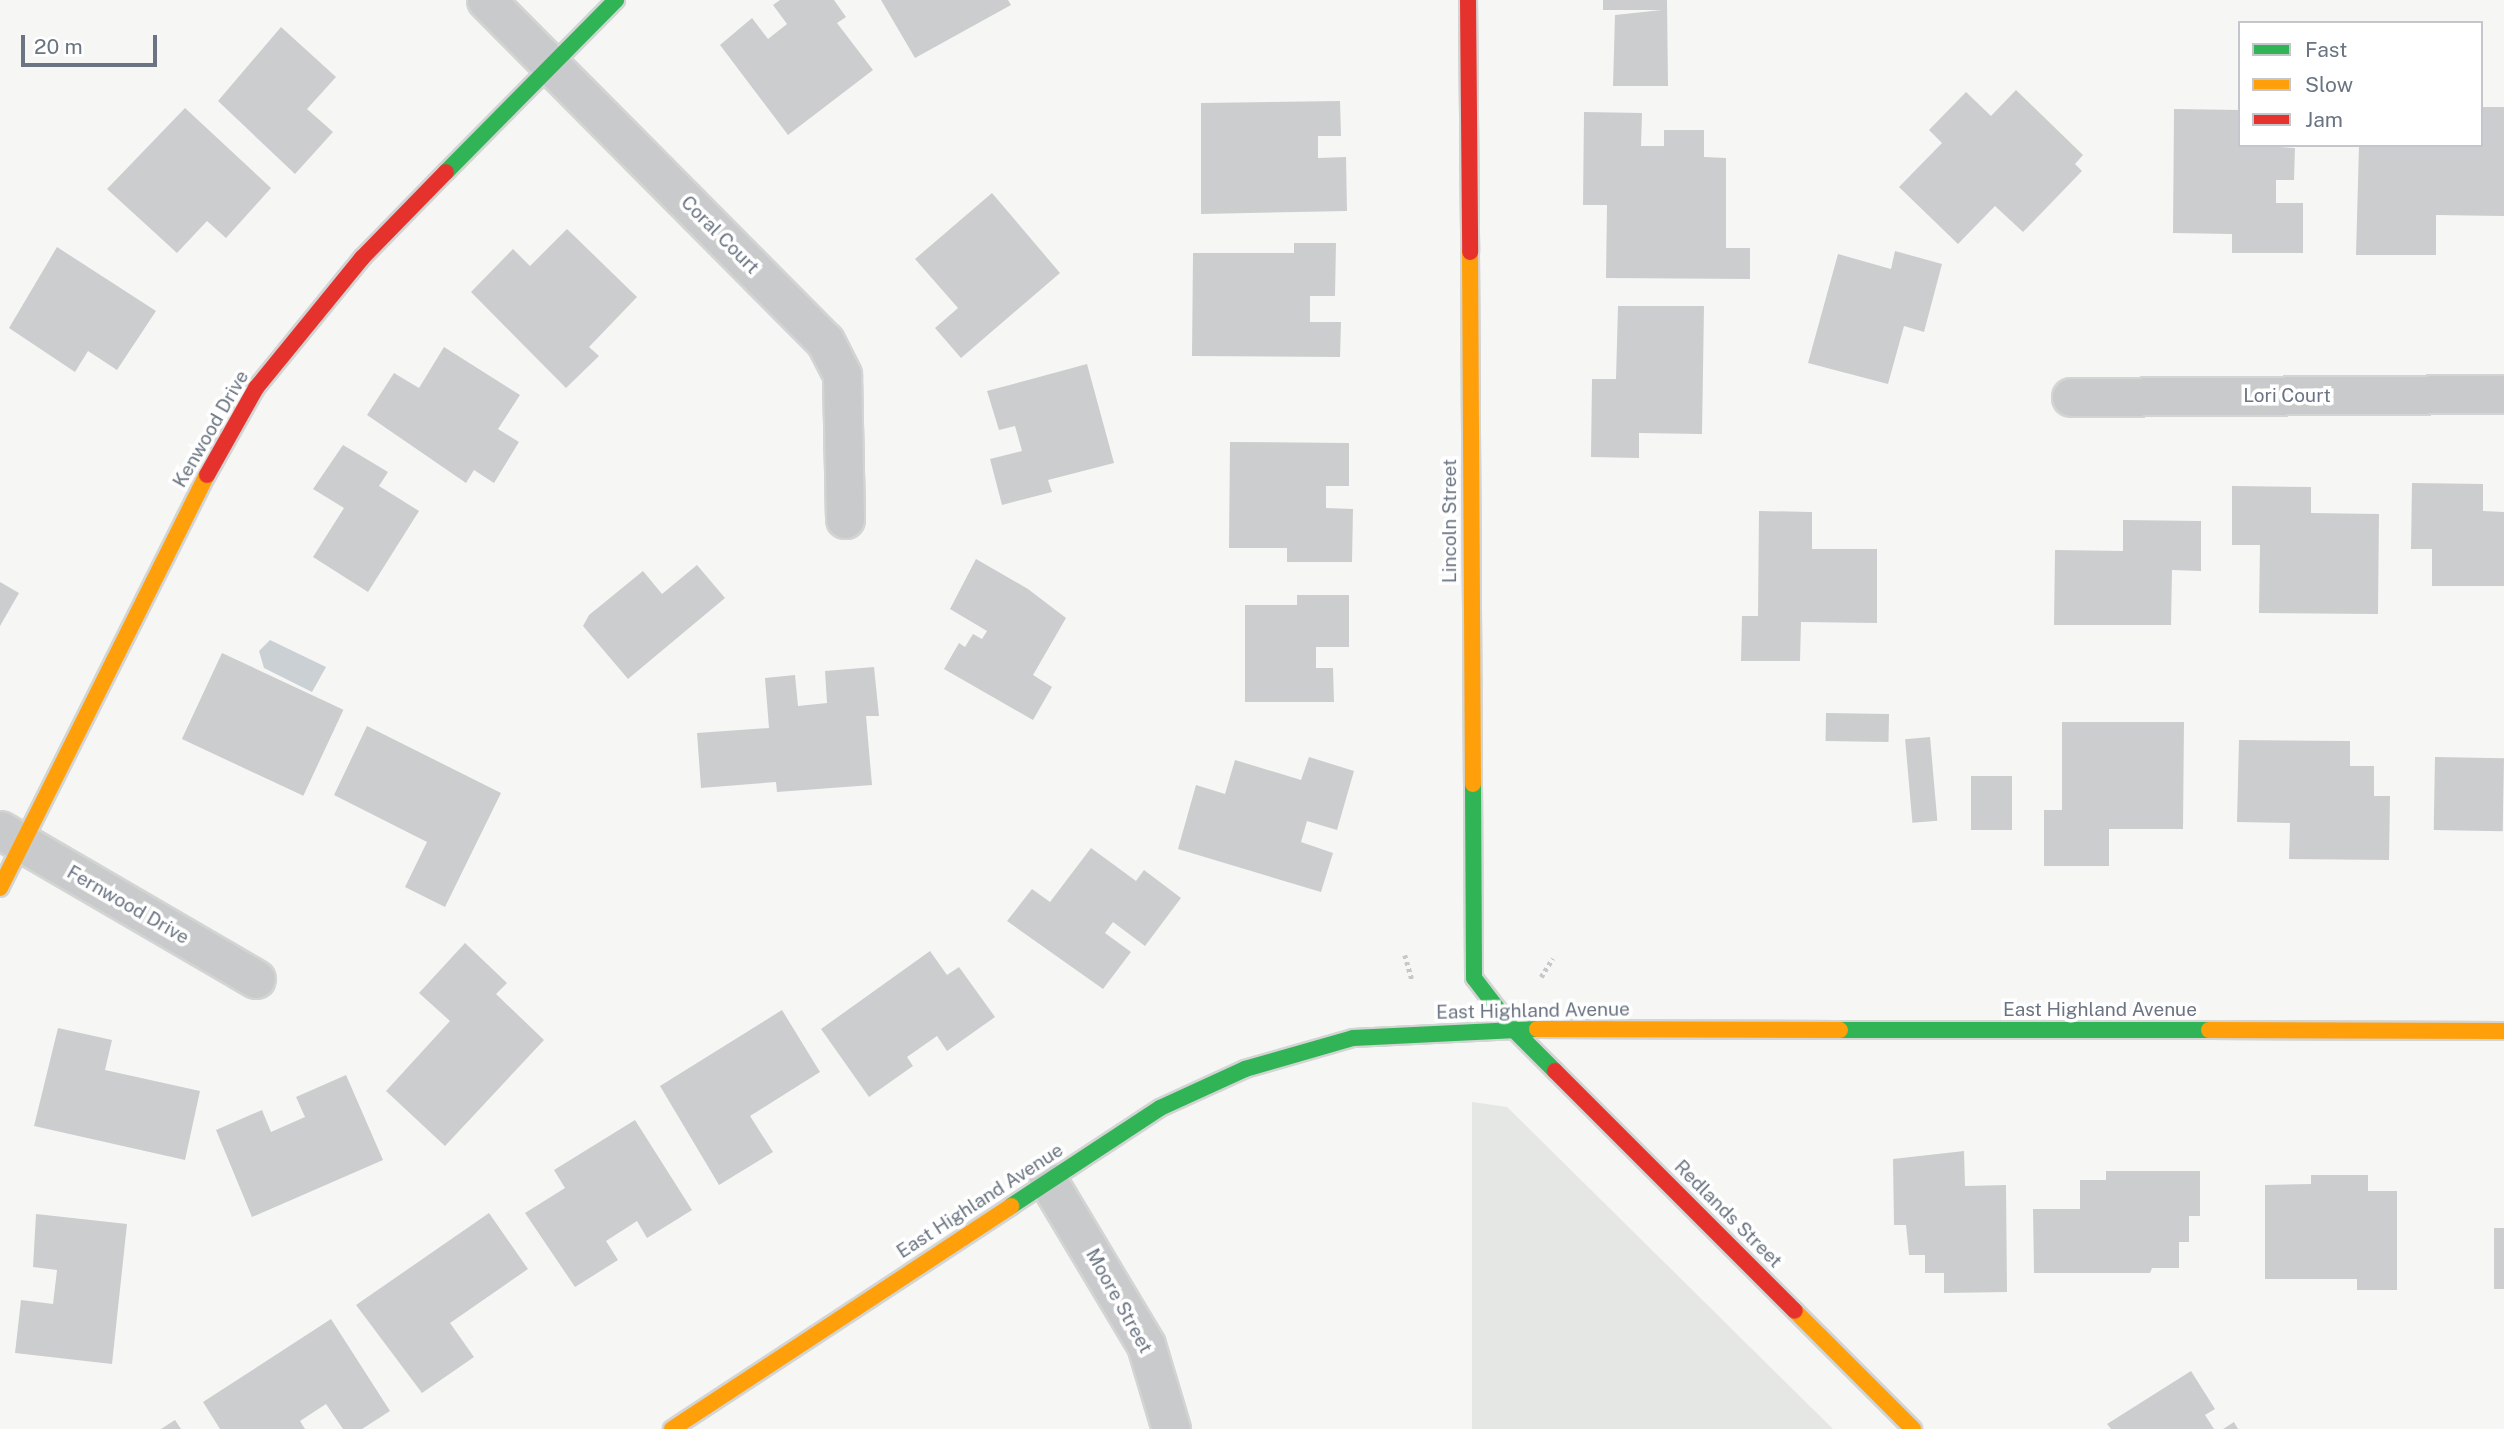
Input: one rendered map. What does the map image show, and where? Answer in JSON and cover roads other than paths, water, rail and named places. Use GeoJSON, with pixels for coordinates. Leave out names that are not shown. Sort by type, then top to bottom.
{"type":"FeatureCollection","features":[{"type":"Feature","properties":{"kind":"street","name":"Coral Court"},"geometry":{"type":"LineString","coordinates":[[486,0],[825,341],[842,375],[845,519]]}},
{"type":"Feature","properties":{"kind":"street","name":"Kenwood Drive"},"geometry":{"type":"LineString","coordinates":[[0,888],[11,837],[256,388],[362,258],[549,64],[617,0]]}},
{"type":"Feature","properties":{"kind":"street","name":"Lincoln Street"},"geometry":{"type":"LineString","coordinates":[[1468,0],[1474,978],[1513,1029]]}},
{"type":"Feature","properties":{"kind":"street","name":"Lori Court"},"geometry":{"type":"LineString","coordinates":[[2071,397],[2504,394]]}},
{"type":"Feature","properties":{"kind":"street","name":"Fernwood Drive"},"geometry":{"type":"LineString","coordinates":[[11,837],[256,979]]}},
{"type":"Feature","properties":{"kind":"street","name":"East Highland Avenue"},"geometry":{"type":"LineString","coordinates":[[672,1429],[1160,1108],[1245,1069],[1353,1038],[1513,1029],[2504,1031]]}},
{"type":"Feature","properties":{"kind":"street","name":"Redlands Street"},"geometry":{"type":"LineString","coordinates":[[1513,1029],[1913,1429]]}},
{"type":"Feature","properties":{"kind":"street","name":"Moore Street"},"geometry":{"type":"LineString","coordinates":[[1048,1181],[1146,1345],[1171,1429]]}}]}
